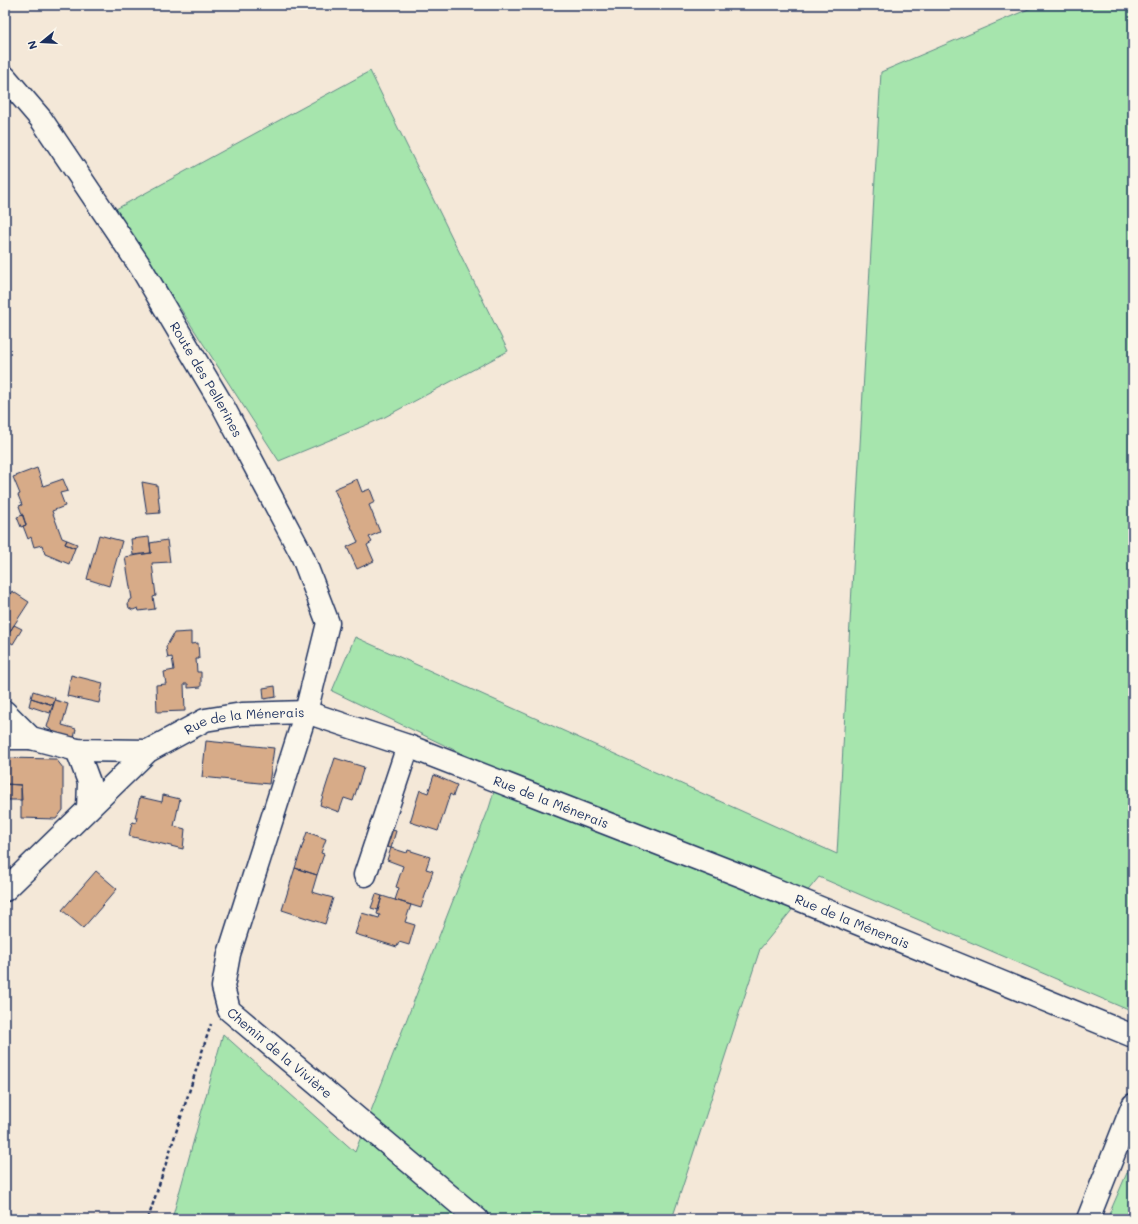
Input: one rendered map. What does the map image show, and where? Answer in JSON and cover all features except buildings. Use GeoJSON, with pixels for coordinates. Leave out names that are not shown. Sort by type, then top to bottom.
{"type":"FeatureCollection","features":[{"type":"Feature","properties":{"kind":"street","name":"Route des Pellerines"},"geometry":{"type":"LineString","coordinates":[[5,77],[41,119],[140,266],[224,408],[302,555],[328,623],[306,712]]}},
{"type":"Feature","properties":{"kind":"street"},"geometry":{"type":"LineString","coordinates":[[5,712],[31,738]]}},
{"type":"Feature","properties":{"kind":"street","name":"Rue de la Ménerais"},"geometry":{"type":"LineString","coordinates":[[5,890],[148,751],[205,720],[242,714],[306,712],[408,746],[742,876],[1133,1036]]}},
{"type":"Feature","properties":{"kind":"street","name":"Chemin de la Vivière"},"geometry":{"type":"LineString","coordinates":[[306,712],[229,954],[223,987],[230,1010],[477,1219]]}},
{"type":"Feature","properties":{"kind":"street"},"geometry":{"type":"LineString","coordinates":[[5,738],[31,738],[77,750],[148,751]]}},
{"type":"Feature","properties":{"kind":"street"},"geometry":{"type":"LineString","coordinates":[[365,874],[408,746]]}},
{"type":"Feature","properties":{"kind":"street"},"geometry":{"type":"LineString","coordinates":[[77,750],[89,782],[88,809]]}},
{"type":"Feature","properties":{"kind":"street"},"geometry":{"type":"LineString","coordinates":[[1088,1219],[1133,1105]]}},
{"type":"Feature","properties":{"kind":"path"},"geometry":{"type":"LineString","coordinates":[[148,1219],[223,987]]}},
{"type":"Feature","properties":{"kind":"green space"},"geometry":{"type":"Polygon","coordinates":[[[1038,5],[1133,5],[1133,1012],[819,877],[760,949],[672,1219],[172,1219],[223,1034],[355,1152],[489,808],[500,772],[332,691],[355,637],[837,854],[881,72],[1038,5]]]}},
{"type":"Feature","properties":{"kind":"green space"},"geometry":{"type":"Polygon","coordinates":[[[370,71],[508,351],[383,418],[279,461],[116,209],[370,71]]]}},
{"type":"Feature","properties":{"kind":"green space"},"geometry":{"type":"Polygon","coordinates":[[[1133,1159],[1133,1219],[1107,1219],[1133,1159]]]}}]}
